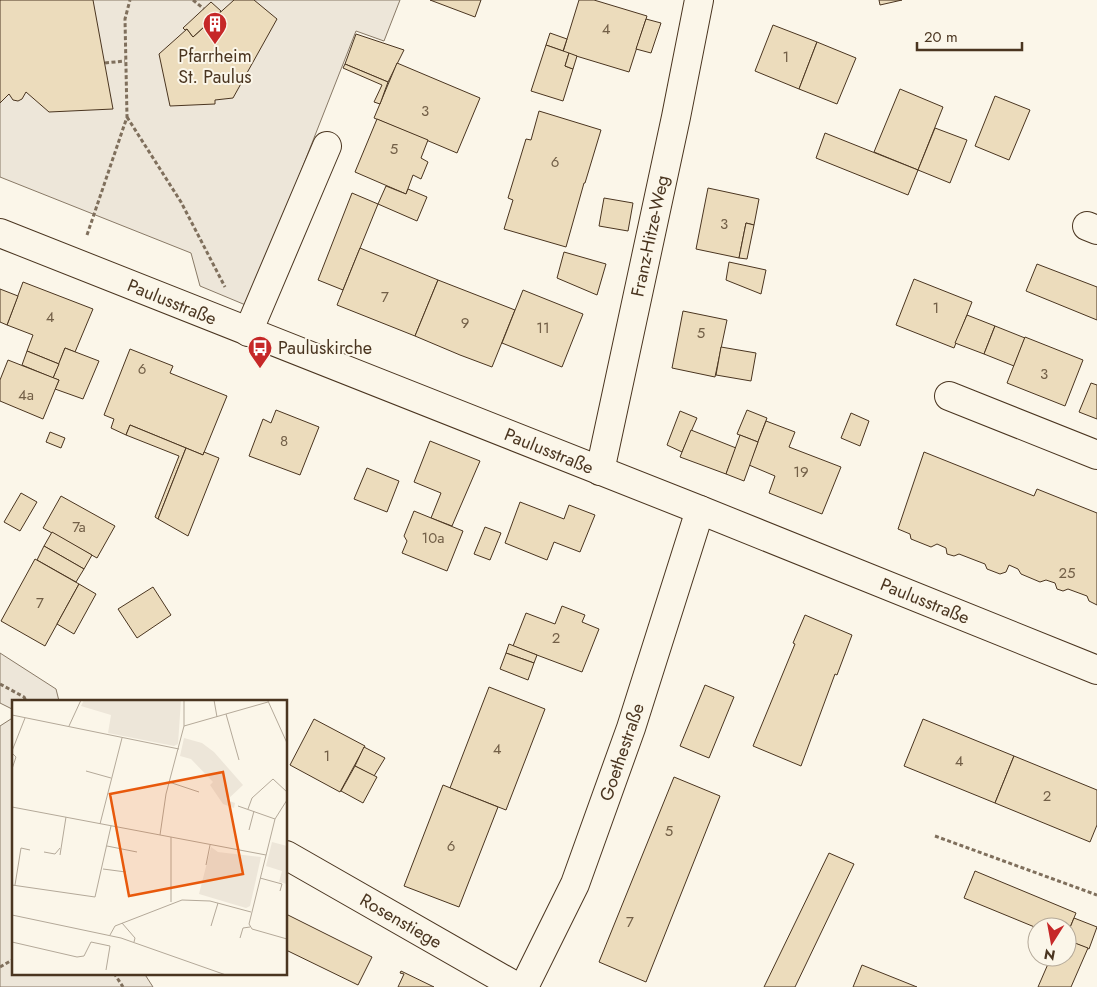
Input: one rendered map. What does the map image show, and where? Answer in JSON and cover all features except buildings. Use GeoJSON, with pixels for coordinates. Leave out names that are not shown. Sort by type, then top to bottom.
{"type":"FeatureCollection","features":[{"type":"Feature","properties":{"kind":"street","name":"Franz-Hitze-Weg"},"geometry":{"type":"LineString","coordinates":[[600,471],[676,117],[699,0]]}},
{"type":"Feature","properties":{"kind":"street"},"geometry":{"type":"LineString","coordinates":[[248,332],[327,146]]}},
{"type":"Feature","properties":{"kind":"street","name":"Paulusstraße"},"geometry":{"type":"LineString","coordinates":[[0,233],[700,510],[1097,670]]}},
{"type":"Feature","properties":{"kind":"street"},"geometry":{"type":"LineString","coordinates":[[949,396],[1097,455]]}},
{"type":"Feature","properties":{"kind":"street","name":"Goethestraße"},"geometry":{"type":"LineString","coordinates":[[524,987],[575,884],[631,728],[700,510]]}},
{"type":"Feature","properties":{"kind":"street","name":"Rosenstiege"},"geometry":{"type":"LineString","coordinates":[[288,857],[516,987]]}},
{"type":"Feature","properties":{"kind":"path"},"geometry":{"type":"LineString","coordinates":[[77,264],[126,117],[125,19],[130,0]]}},
{"type":"Feature","properties":{"kind":"path"},"geometry":{"type":"LineString","coordinates":[[193,0],[204,9]]}},
{"type":"Feature","properties":{"kind":"path"},"geometry":{"type":"LineString","coordinates":[[104,63],[125,61]]}},
{"type":"Feature","properties":{"kind":"path"},"geometry":{"type":"LineString","coordinates":[[126,117],[181,202],[226,288]]}},
{"type":"Feature","properties":{"kind":"path"},"geometry":{"type":"LineString","coordinates":[[0,684],[24,697],[26,700]]}},
{"type":"Feature","properties":{"kind":"path"},"geometry":{"type":"LineString","coordinates":[[935,836],[1097,895]]}},
{"type":"Feature","properties":{"kind":"path"},"geometry":{"type":"LineString","coordinates":[[0,967],[12,960]]}},
{"type":"Feature","properties":{"kind":"path"},"geometry":{"type":"LineString","coordinates":[[115,974],[123,987]]}},
{"type":"Feature","properties":{"kind":"shaded area"},"geometry":{"type":"Polygon","coordinates":[[[0,0],[400,0],[384,41],[356,31],[248,306],[200,286],[191,253],[0,177],[0,0]]]}},
{"type":"Feature","properties":{"kind":"shaded area"},"geometry":{"type":"Polygon","coordinates":[[[0,653],[56,689],[59,700],[12,700],[12,709],[0,703],[0,653]]]}},
{"type":"Feature","properties":{"kind":"shaded area"},"geometry":{"type":"Polygon","coordinates":[[[12,718],[12,974],[145,974],[153,987],[0,987],[0,726],[12,718]]]}},
{"type":"Feature","properties":{"kind":"place","name":"Pfarrheim St. Paulus"},"geometry":{"type":"Point","coordinates":[215,45]}},
{"type":"Feature","properties":{"kind":"place","name":"Pauluskirche"},"geometry":{"type":"Point","coordinates":[260,369]}}]}
